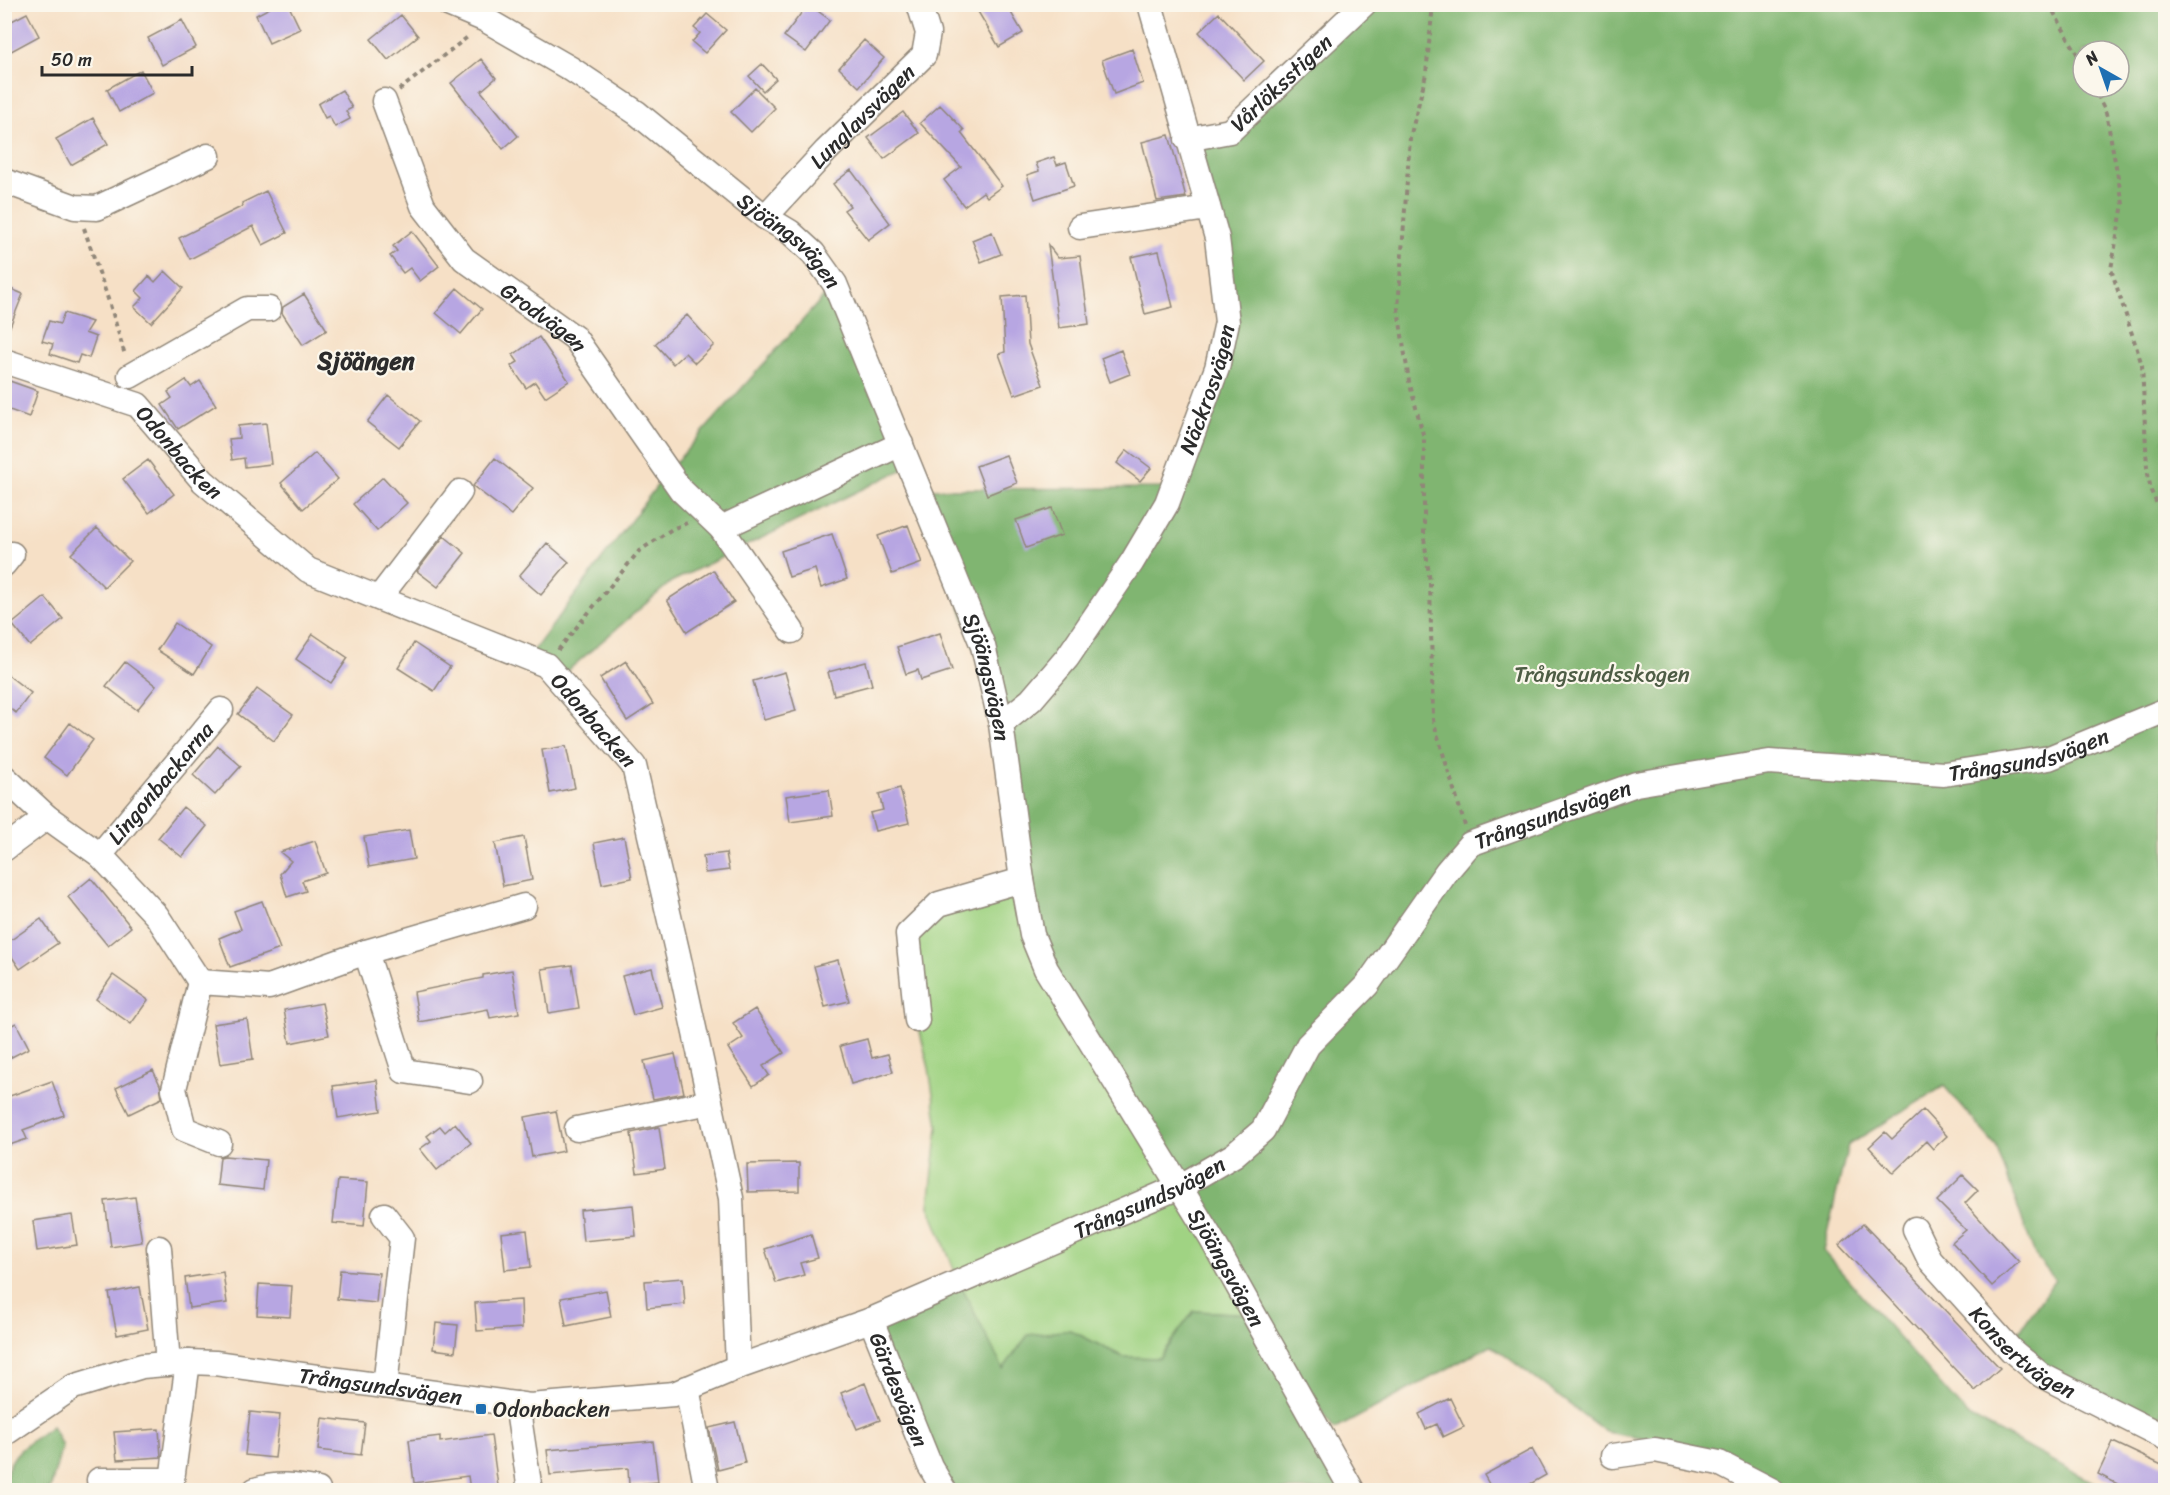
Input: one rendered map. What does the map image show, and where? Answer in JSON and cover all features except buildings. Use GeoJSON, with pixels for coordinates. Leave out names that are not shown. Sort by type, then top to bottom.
{"type":"FeatureCollection","features":[{"type":"Feature","properties":{"kind":"street","name":"Sjöängsvägen"},"geometry":{"type":"LineString","coordinates":[[448,4],[486,20],[571,69],[637,113],[765,217],[790,232],[813,254],[834,284],[983,646],[1001,724],[1022,880],[1032,935],[1046,969],[1181,1186],[1352,1491]]}},
{"type":"Feature","properties":{"kind":"street","name":"Lunglavsvägen"},"geometry":{"type":"LineString","coordinates":[[765,217],[826,152],[924,55],[928,33],[920,4]]}},
{"type":"Feature","properties":{"kind":"street","name":"Näckrosvägen"},"geometry":{"type":"LineString","coordinates":[[1001,724],[1031,700],[1067,658],[1132,562],[1167,503],[1217,368],[1227,322],[1217,238],[1150,4]]}},
{"type":"Feature","properties":{"kind":"street","name":"Vårlöksstigen"},"geometry":{"type":"LineString","coordinates":[[1187,139],[1230,131],[1364,4]]}},
{"type":"Feature","properties":{"kind":"street","name":"Grodvägen"},"geometry":{"type":"LineString","coordinates":[[384,101],[423,206],[464,259],[575,338],[681,490],[714,521],[792,631]]}},
{"type":"Feature","properties":{"kind":"street"},"geometry":{"type":"LineString","coordinates":[[4,181],[75,207],[97,208],[208,156]]}},
{"type":"Feature","properties":{"kind":"street"},"geometry":{"type":"LineString","coordinates":[[1080,227],[1208,208]]}},
{"type":"Feature","properties":{"kind":"street"},"geometry":{"type":"LineString","coordinates":[[130,376],[247,309],[269,309]]}},
{"type":"Feature","properties":{"kind":"street","name":"Odonbacken"},"geometry":{"type":"LineString","coordinates":[[4,361],[138,405],[203,480],[308,570],[546,665],[634,766],[730,1198],[738,1367]]}},
{"type":"Feature","properties":{"kind":"street"},"geometry":{"type":"LineString","coordinates":[[714,521],[901,444]]}},
{"type":"Feature","properties":{"kind":"street"},"geometry":{"type":"LineString","coordinates":[[379,598],[460,492]]}},
{"type":"Feature","properties":{"kind":"street","name":"Lingonbackarna"},"geometry":{"type":"LineString","coordinates":[[100,855],[221,710]]}},
{"type":"Feature","properties":{"kind":"street","name":"Trångsundsvägen"},"geometry":{"type":"LineString","coordinates":[[4,1434],[73,1387],[142,1365],[215,1363],[530,1406],[674,1394],[738,1367],[871,1320],[1181,1186],[1233,1155],[1263,1130],[1308,1046],[1367,985],[1447,871],[1470,844],[1636,784],[1769,762],[1944,774],[2049,758],[2166,710]]}},
{"type":"Feature","properties":{"kind":"street","name":"Lingonbackarna"},"geometry":{"type":"LineString","coordinates":[[4,777],[46,817],[100,855],[157,916],[200,981]]}},
{"type":"Feature","properties":{"kind":"street"},"geometry":{"type":"LineString","coordinates":[[4,849],[46,817]]}},
{"type":"Feature","properties":{"kind":"street"},"geometry":{"type":"LineString","coordinates":[[917,1020],[908,934],[939,904],[1022,880]]}},
{"type":"Feature","properties":{"kind":"street"},"geometry":{"type":"LineString","coordinates":[[219,1143],[184,1129],[174,1089],[200,981],[269,987],[366,952],[524,906]]}},
{"type":"Feature","properties":{"kind":"street"},"geometry":{"type":"LineString","coordinates":[[366,952],[404,1071],[470,1081]]}},
{"type":"Feature","properties":{"kind":"street"},"geometry":{"type":"LineString","coordinates":[[577,1129],[710,1102]]}},
{"type":"Feature","properties":{"kind":"street"},"geometry":{"type":"LineString","coordinates":[[384,1215],[402,1238],[385,1386]]}},
{"type":"Feature","properties":{"kind":"street","name":"Konsertvägen"},"geometry":{"type":"LineString","coordinates":[[1915,1229],[1930,1260],[2011,1350],[2041,1375],[2166,1438]]}},
{"type":"Feature","properties":{"kind":"street"},"geometry":{"type":"LineString","coordinates":[[99,1480],[176,1485],[178,1363],[159,1248]]}},
{"type":"Feature","properties":{"kind":"street","name":"Gärdesvägen"},"geometry":{"type":"LineString","coordinates":[[871,1320],[930,1466],[944,1491]]}},
{"type":"Feature","properties":{"kind":"street"},"geometry":{"type":"LineString","coordinates":[[687,1388],[707,1491]]}},
{"type":"Feature","properties":{"kind":"street"},"geometry":{"type":"LineString","coordinates":[[517,1404],[530,1491]]}},
{"type":"Feature","properties":{"kind":"street"},"geometry":{"type":"LineString","coordinates":[[1613,1456],[1655,1450],[1719,1463],[1771,1491]]}},
{"type":"Feature","properties":{"kind":"street"},"geometry":{"type":"LineString","coordinates":[[255,1491],[272,1485],[301,1486],[318,1491]]}},
{"type":"Feature","properties":{"kind":"path"},"geometry":{"type":"LineString","coordinates":[[1433,4],[1426,74],[1410,138],[1398,309],[1409,381],[1424,438],[1424,538],[1430,582],[1433,720],[1470,844]]}},
{"type":"Feature","properties":{"kind":"path"},"geometry":{"type":"LineString","coordinates":[[2049,4],[2071,43]]}},
{"type":"Feature","properties":{"kind":"path"},"geometry":{"type":"LineString","coordinates":[[384,101],[486,20]]}},
{"type":"Feature","properties":{"kind":"path"},"geometry":{"type":"LineString","coordinates":[[2100,99],[2106,113],[2123,204],[2111,269],[2142,365],[2146,468],[2151,491],[2166,523]]}},
{"type":"Feature","properties":{"kind":"path"},"geometry":{"type":"LineString","coordinates":[[75,207],[86,232],[112,311],[130,376]]}},
{"type":"Feature","properties":{"kind":"path"},"geometry":{"type":"LineString","coordinates":[[546,665],[639,551],[672,529],[714,521]]}},
{"type":"Feature","properties":{"kind":"green space","name":"Trångsundsskogen"},"geometry":{"type":"Polygon","coordinates":[[[1364,5],[2165,5],[2165,1405],[2158,1420],[2046,1366],[2016,1336],[2055,1280],[2035,1255],[1996,1146],[1944,1086],[1848,1145],[1823,1251],[1967,1415],[2108,1490],[1789,1490],[1701,1449],[1606,1432],[1491,1345],[1334,1430],[1046,969],[1001,724],[919,489],[1171,488],[1227,322],[1187,139],[1230,131],[1364,5]]]}},
{"type":"Feature","properties":{"kind":"green space"},"geometry":{"type":"Polygon","coordinates":[[[835,284],[910,466],[671,582],[558,679],[528,658],[668,471],[835,284]]]}},
{"type":"Feature","properties":{"kind":"green space"},"geometry":{"type":"Polygon","coordinates":[[[1022,880],[1253,1314],[1194,1311],[1159,1358],[1123,1357],[1070,1330],[1002,1369],[959,1282],[929,1206],[938,1127],[929,1068],[917,1020],[908,934],[939,904],[1022,880]]]}},
{"type":"Feature","properties":{"kind":"green space"},"geometry":{"type":"Polygon","coordinates":[[[959,1282],[1003,1369],[1028,1335],[1070,1330],[1123,1357],[1159,1358],[1194,1311],[1253,1314],[1352,1490],[944,1490],[871,1320],[959,1282]]]}},
{"type":"Feature","properties":{"kind":"green space"},"geometry":{"type":"Polygon","coordinates":[[[52,1426],[62,1446],[50,1490],[5,1490],[8,1468],[18,1452],[52,1426]]]}},
{"type":"Feature","properties":{"kind":"place","name":"Odonbacken"},"geometry":{"type":"Point","coordinates":[481,1409]}},
{"type":"Feature","properties":{"kind":"district","name":"Sjöängen"},"geometry":{"type":"Point","coordinates":[366,361]}}]}
